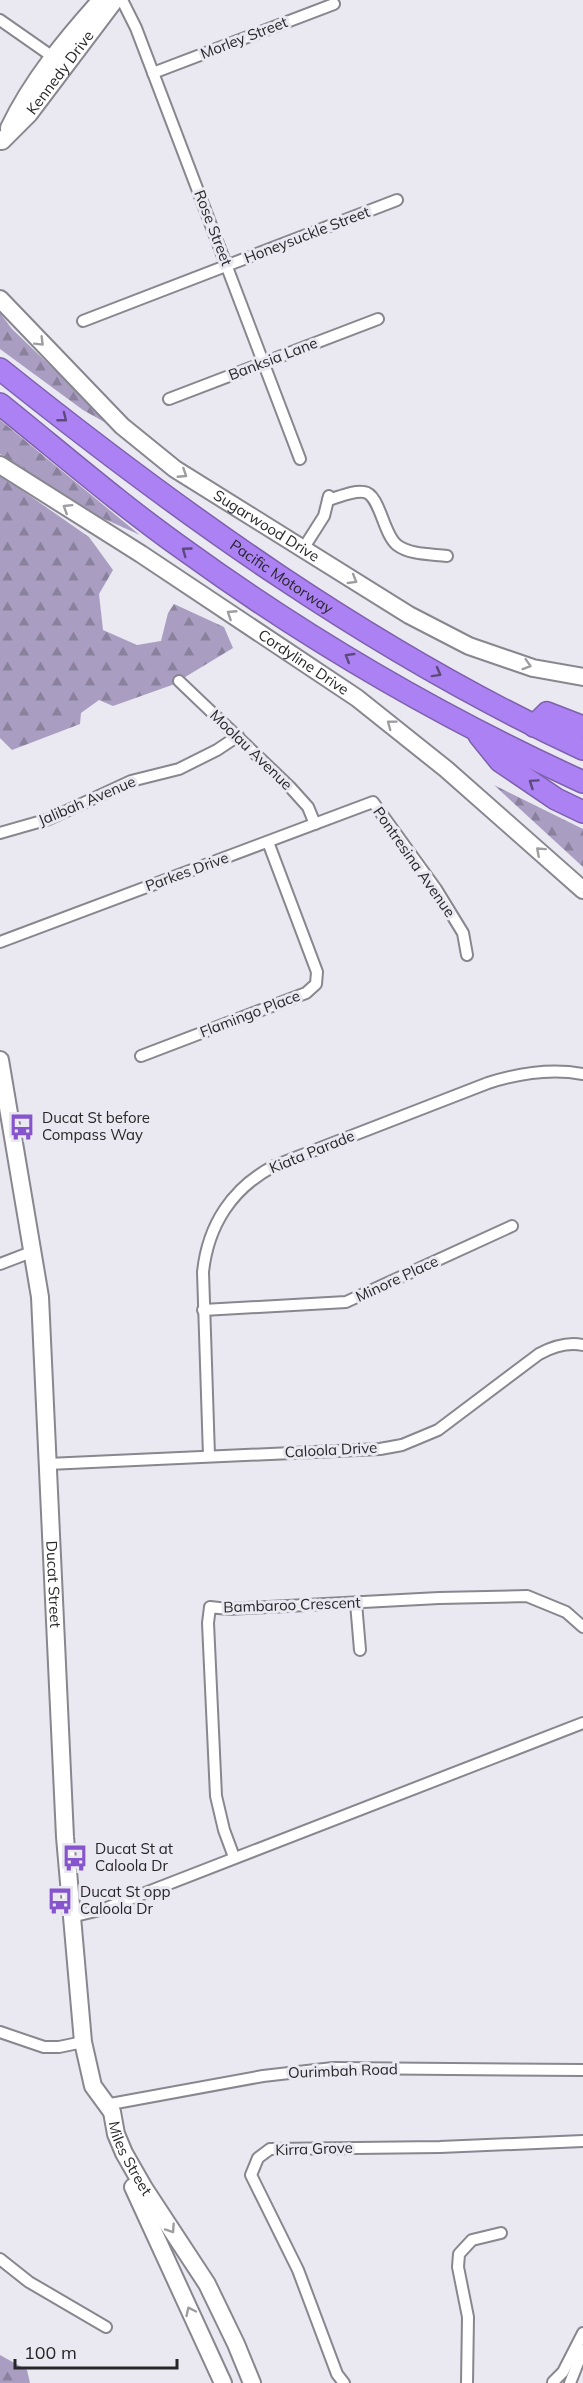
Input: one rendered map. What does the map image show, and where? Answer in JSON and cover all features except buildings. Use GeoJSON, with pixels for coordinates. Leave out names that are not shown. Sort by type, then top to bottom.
{"type":"FeatureCollection","features":[{"type":"Feature","properties":{"kind":"highway","name":"Pacific Motorway"},"geometry":{"type":"LineString","coordinates":[[0,369],[126,466],[261,565],[427,668],[534,726],[583,749]]}},
{"type":"Feature","properties":{"kind":"highway","name":"Pacific Motorway"},"geometry":{"type":"LineString","coordinates":[[0,404],[185,551],[287,619],[473,728],[583,782]]}},
{"type":"Feature","properties":{"kind":"highway"},"geometry":{"type":"LineString","coordinates":[[534,726],[547,713],[583,727]]}},
{"type":"Feature","properties":{"kind":"highway"},"geometry":{"type":"LineString","coordinates":[[473,728],[500,761],[556,799],[583,812]]}},
{"type":"Feature","properties":{"kind":"street","name":"Kennedy Drive"},"geometry":{"type":"LineString","coordinates":[[1,143],[20,106],[52,57],[101,0]]}},
{"type":"Feature","properties":{"kind":"street","name":"Kennedy Drive"},"geometry":{"type":"LineString","coordinates":[[1,143],[29,114],[115,0]]}},
{"type":"Feature","properties":{"kind":"street","name":"Rose Street"},"geometry":{"type":"LineString","coordinates":[[122,0],[127,7],[228,266],[300,459]]}},
{"type":"Feature","properties":{"kind":"street","name":"Morley Street"},"geometry":{"type":"LineString","coordinates":[[153,73],[334,3]]}},
{"type":"Feature","properties":{"kind":"street"},"geometry":{"type":"LineString","coordinates":[[0,20],[52,57],[60,58],[80,48]]}},
{"type":"Feature","properties":{"kind":"street"},"geometry":{"type":"LineString","coordinates":[[52,57],[56,78]]}},
{"type":"Feature","properties":{"kind":"street","name":"Honeysuckle Street"},"geometry":{"type":"LineString","coordinates":[[83,321],[397,200]]}},
{"type":"Feature","properties":{"kind":"street","name":"Sugarwood Drive"},"geometry":{"type":"LineString","coordinates":[[0,299],[122,426],[175,469],[409,615],[469,646],[533,668],[583,677]]}},
{"type":"Feature","properties":{"kind":"street","name":"Banksia Lane"},"geometry":{"type":"LineString","coordinates":[[169,399],[378,319]]}},
{"type":"Feature","properties":{"kind":"street","name":"Cordyline Drive"},"geometry":{"type":"LineString","coordinates":[[0,465],[141,554],[357,698],[446,769],[583,890]]}},
{"type":"Feature","properties":{"kind":"street"},"geometry":{"type":"LineString","coordinates":[[303,549],[324,516],[329,498],[368,492],[374,499],[388,532],[396,544],[410,551],[447,556]]}},
{"type":"Feature","properties":{"kind":"street","name":"Moolau Avenue"},"geometry":{"type":"LineString","coordinates":[[179,681],[238,736],[308,807],[315,824]]}},
{"type":"Feature","properties":{"kind":"street","name":"Jalibah Avenue"},"geometry":{"type":"LineString","coordinates":[[0,833],[49,819],[131,782],[179,769],[217,750],[238,736]]}},
{"type":"Feature","properties":{"kind":"street","name":"Parkes Drive"},"geometry":{"type":"LineString","coordinates":[[0,942],[373,802]]}},
{"type":"Feature","properties":{"kind":"street","name":"Pontresina Avenue"},"geometry":{"type":"LineString","coordinates":[[373,802],[436,889],[462,933],[467,956]]}},
{"type":"Feature","properties":{"kind":"street","name":"Flamingo Place"},"geometry":{"type":"LineString","coordinates":[[141,1056],[306,993],[316,984],[318,972],[268,842]]}},
{"type":"Feature","properties":{"kind":"street","name":"Ducat Street"},"geometry":{"type":"LineString","coordinates":[[0,1060],[40,1297],[64,1837],[83,2042],[93,2086],[105,2105]]}},
{"type":"Feature","properties":{"kind":"street","name":"Kiata Parade"},"geometry":{"type":"LineString","coordinates":[[209,1456],[203,1272],[211,1235],[230,1201],[260,1173],[510,1076],[535,1072],[583,1073],[583,1068]]}},
{"type":"Feature","properties":{"kind":"street","name":"Minore Place"},"geometry":{"type":"LineString","coordinates":[[203,1310],[346,1302],[512,1226]]}},
{"type":"Feature","properties":{"kind":"street"},"geometry":{"type":"LineString","coordinates":[[0,1264],[34,1251]]}},
{"type":"Feature","properties":{"kind":"street","name":"Caloola Drive"},"geometry":{"type":"LineString","coordinates":[[48,1464],[380,1449],[402,1445],[420,1439],[446,1425],[551,1347],[566,1344],[583,1345]]}},
{"type":"Feature","properties":{"kind":"street","name":"Bambaroo Crescent"},"geometry":{"type":"LineString","coordinates":[[234,1857],[224,1830],[216,1796],[207,1623],[210,1607],[228,1609],[527,1596],[566,1612],[583,1627]]}},
{"type":"Feature","properties":{"kind":"street"},"geometry":{"type":"LineString","coordinates":[[356,1603],[360,1650]]}},
{"type":"Feature","properties":{"kind":"street"},"geometry":{"type":"LineString","coordinates":[[71,1917],[104,1909],[583,1723]]}},
{"type":"Feature","properties":{"kind":"street"},"geometry":{"type":"LineString","coordinates":[[0,2032],[44,2047],[59,2047],[83,2042]]}},
{"type":"Feature","properties":{"kind":"street","name":"Ourimbah Road"},"geometry":{"type":"LineString","coordinates":[[105,2105],[263,2076],[333,2068],[583,2070]]}},
{"type":"Feature","properties":{"kind":"street","name":"Miles Street"},"geometry":{"type":"LineString","coordinates":[[105,2105],[105,2127],[223,2383]]}},
{"type":"Feature","properties":{"kind":"street","name":"Miles Street"},"geometry":{"type":"LineString","coordinates":[[105,2105],[112,2113],[116,2134],[136,2175],[212,2293],[252,2383]]}},
{"type":"Feature","properties":{"kind":"street","name":"Kirra Grove"},"geometry":{"type":"LineString","coordinates":[[344,2383],[337,2374],[298,2270],[251,2175],[258,2158],[270,2149],[440,2147],[583,2141]]}},
{"type":"Feature","properties":{"kind":"street"},"geometry":{"type":"LineString","coordinates":[[467,2383],[468,2318],[458,2267],[459,2254],[472,2240],[501,2233]]}},
{"type":"Feature","properties":{"kind":"street"},"geometry":{"type":"LineString","coordinates":[[0,2259],[29,2282],[106,2327]]}},
{"type":"Feature","properties":{"kind":"street"},"geometry":{"type":"LineString","coordinates":[[552,2383],[563,2372],[583,2332]]}},
{"type":"Feature","properties":{"kind":"street"},"geometry":{"type":"LineString","coordinates":[[570,2383],[583,2350]]}},
{"type":"Feature","properties":{"kind":"street"},"geometry":{"type":"LineString","coordinates":[[552,2383],[564,2383]]}},
{"type":"Feature","properties":{"kind":"green space"},"geometry":{"type":"Polygon","coordinates":[[[0,313],[12,329],[115,428],[83,410],[0,349],[0,313]]]}},
{"type":"Feature","properties":{"kind":"green space"},"geometry":{"type":"Polygon","coordinates":[[[0,420],[140,535],[100,517],[0,454],[0,420]]]}},
{"type":"Feature","properties":{"kind":"green space"},"geometry":{"type":"Polygon","coordinates":[[[0,475],[89,537],[113,570],[99,594],[103,630],[137,645],[161,641],[168,613],[174,604],[224,627],[233,648],[172,685],[113,706],[99,700],[81,713],[80,724],[12,750],[0,738],[0,475]]]}},
{"type":"Feature","properties":{"kind":"green space"},"geometry":{"type":"Polygon","coordinates":[[[494,785],[583,829],[583,867],[494,785]]]}},
{"type":"Feature","properties":{"kind":"green space"},"geometry":{"type":"Polygon","coordinates":[[[0,2355],[27,2370],[30,2383],[0,2383],[0,2355]]]}},
{"type":"Feature","properties":{"kind":"place","name":"Ducat St before Compass Way"},"geometry":{"type":"Point","coordinates":[22,1127]}},
{"type":"Feature","properties":{"kind":"place","name":"Ducat St at Caloola Dr"},"geometry":{"type":"Point","coordinates":[75,1858]}},
{"type":"Feature","properties":{"kind":"place","name":"Ducat St opp Caloola Dr"},"geometry":{"type":"Point","coordinates":[60,1901]}}]}
